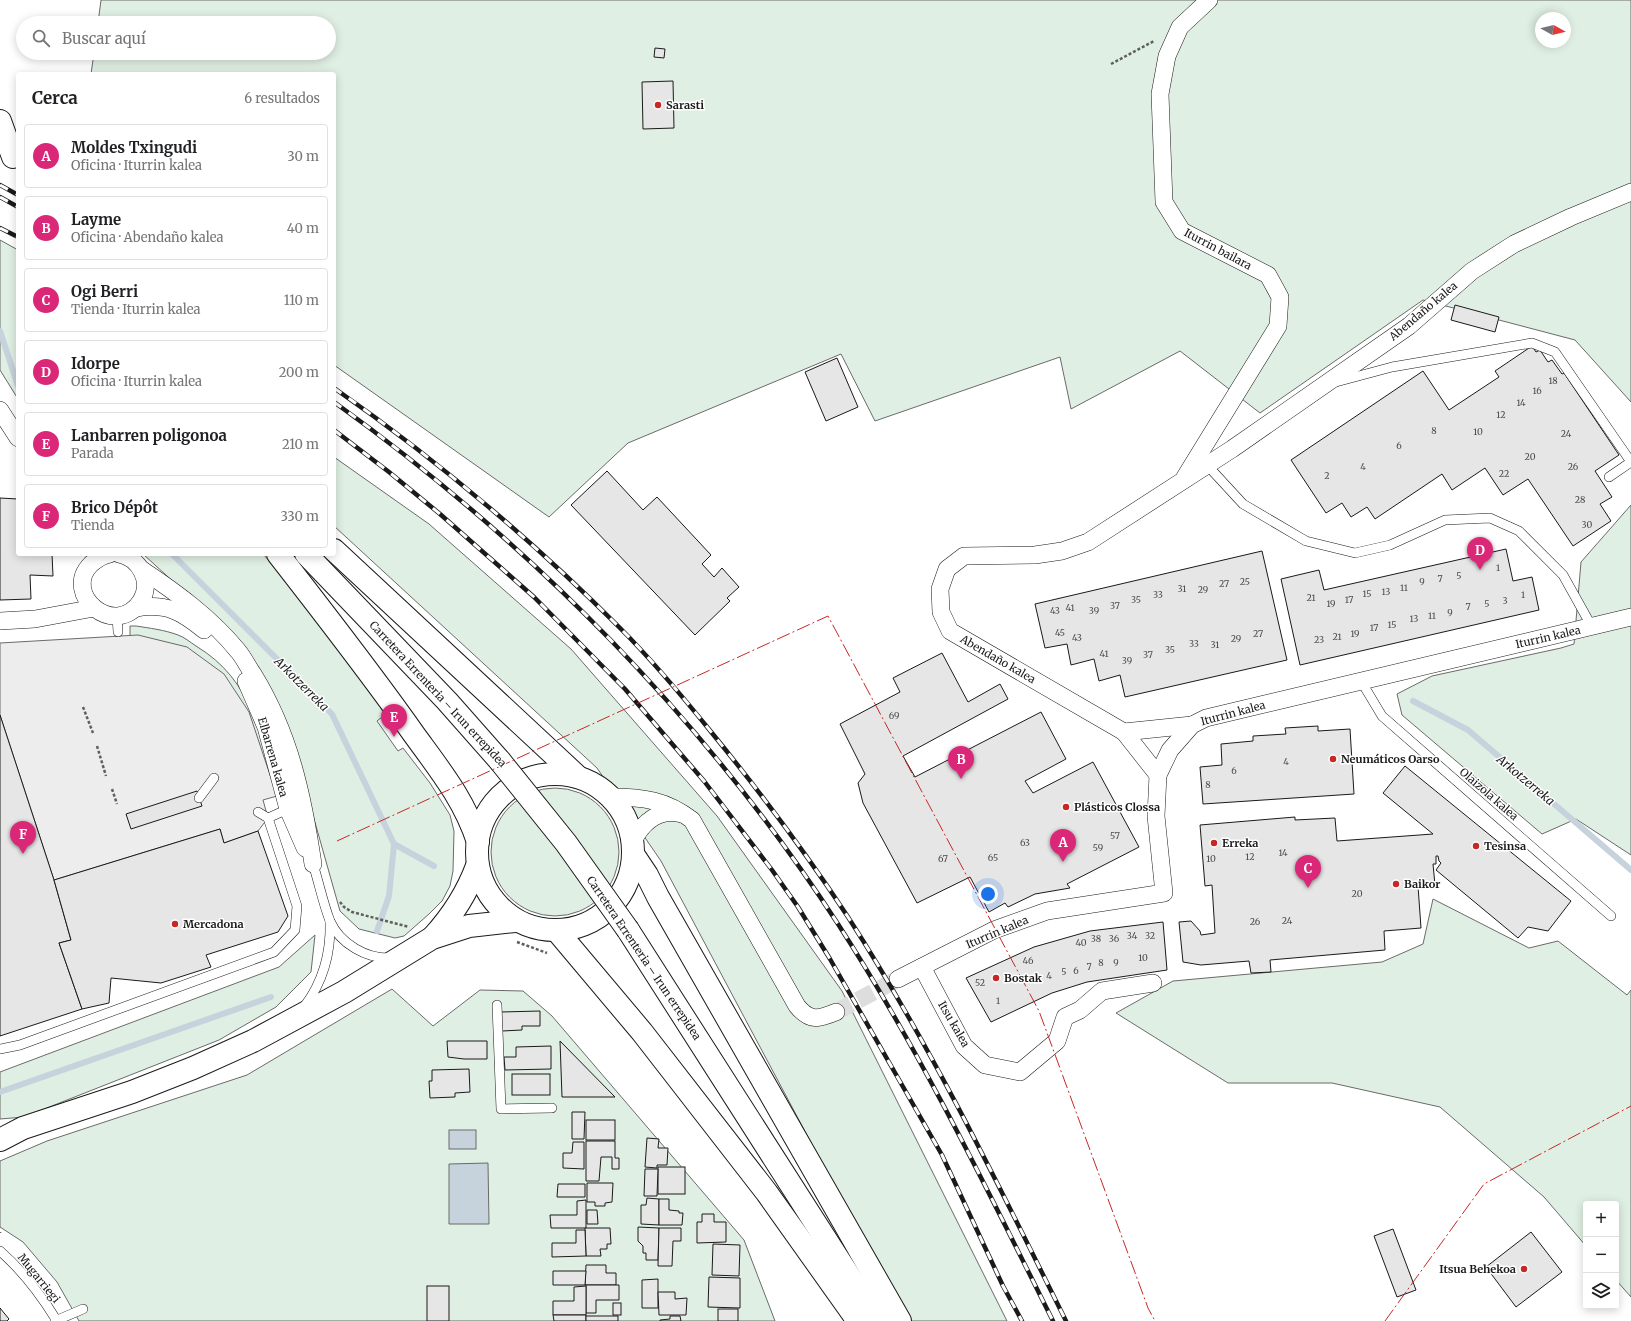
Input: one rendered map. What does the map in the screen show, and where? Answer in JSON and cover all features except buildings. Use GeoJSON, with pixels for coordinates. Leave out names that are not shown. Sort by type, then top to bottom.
{"type":"FeatureCollection","features":[{"type":"Feature","properties":{"kind":"main road"},"geometry":{"type":"LineString","coordinates":[[0,121],[13,157]]}},
{"type":"Feature","properties":{"kind":"main road"},"geometry":{"type":"LineString","coordinates":[[336,552],[578,777]]}},
{"type":"Feature","properties":{"kind":"main road"},"geometry":{"type":"LineString","coordinates":[[280,556],[379,684],[460,798],[470,819],[478,842]]}},
{"type":"Feature","properties":{"kind":"main road","name":"Carretera Errenteria – Irun errepidea"},"geometry":{"type":"LineString","coordinates":[[308,556],[448,701],[500,761],[566,843],[628,930],[878,1321]]}},
{"type":"Feature","properties":{"kind":"main road"},"geometry":{"type":"LineString","coordinates":[[0,1140],[23,1128],[132,1092],[193,1068],[290,1022],[402,957],[424,931],[457,908],[477,866],[478,842],[483,820],[499,797],[522,780],[535,776],[557,774],[578,777],[596,785],[611,797],[621,810],[628,825],[633,847],[662,904],[900,1321]]}},
{"type":"Feature","properties":{"kind":"main road"},"geometry":{"type":"LineString","coordinates":[[424,931],[469,926],[514,931],[536,929],[557,931],[570,930],[583,926],[594,921],[619,898],[629,877],[633,847]]}},
{"type":"Feature","properties":{"kind":"main road"},"geometry":{"type":"LineString","coordinates":[[477,866],[482,882],[490,897],[501,910],[514,931]]}},
{"type":"Feature","properties":{"kind":"main road"},"geometry":{"type":"LineString","coordinates":[[557,931],[642,1032],[767,1194],[854,1317]]}},
{"type":"Feature","properties":{"kind":"main road"},"geometry":{"type":"LineString","coordinates":[[0,1130],[23,1128]]}},
{"type":"Feature","properties":{"kind":"street","name":"Iturrin bailara"},"geometry":{"type":"LineString","coordinates":[[1182,481],[1278,326],[1280,297],[1268,275],[1182,231],[1164,202],[1160,94],[1167,56],[1180,27],[1209,0]]}},
{"type":"Feature","properties":{"kind":"street","name":"Abendaño kalea"},"geometry":{"type":"LineString","coordinates":[[1124,732],[950,631],[941,612],[940,589],[947,569],[964,556],[1035,555],[1062,550],[1088,542],[1207,465],[1324,386],[1409,326],[1472,271],[1514,244],[1571,217],[1631,192]]}},
{"type":"Feature","properties":{"kind":"street"},"geometry":{"type":"LineString","coordinates":[[0,410],[16,435]]}},
{"type":"Feature","properties":{"kind":"street","name":"Elbarrena kalea"},"geometry":{"type":"LineString","coordinates":[[101,556],[89,566],[84,576],[83,586],[85,596],[94,608],[107,615],[118,624],[127,613],[136,608],[163,607],[181,613],[207,632],[236,666],[248,684],[266,727],[288,809],[298,834],[313,864]]}},
{"type":"Feature","properties":{"kind":"street","name":"Elbarrena kalea"},"geometry":{"type":"LineString","coordinates":[[124,556],[135,561],[141,569],[179,595],[202,614],[239,652],[268,698],[283,734],[295,772],[308,829],[313,864]]}},
{"type":"Feature","properties":{"kind":"street"},"geometry":{"type":"LineString","coordinates":[[136,608],[142,599],[145,589],[145,579],[141,569]]}},
{"type":"Feature","properties":{"kind":"street"},"geometry":{"type":"LineString","coordinates":[[0,621],[35,619],[94,608]]}},
{"type":"Feature","properties":{"kind":"street","name":"Iturrin kalea"},"geometry":{"type":"LineString","coordinates":[[898,979],[994,930],[1047,911],[1164,893],[1156,816],[1158,775],[1170,750],[1192,725],[1206,718],[1631,617]]}},
{"type":"Feature","properties":{"kind":"street"},"geometry":{"type":"LineString","coordinates":[[1124,732],[1192,725]]}},
{"type":"Feature","properties":{"kind":"street"},"geometry":{"type":"LineString","coordinates":[[1124,732],[1158,775]]}},
{"type":"Feature","properties":{"kind":"street","name":"Elbarrena kalea"},"geometry":{"type":"LineString","coordinates":[[283,734],[282,749],[288,782],[288,809]]}},
{"type":"Feature","properties":{"kind":"street"},"geometry":{"type":"LineString","coordinates":[[611,797],[643,798],[657,801],[671,806],[692,820],[797,1006],[801,1011],[810,1017],[820,1018],[836,1012]]}},
{"type":"Feature","properties":{"kind":"street"},"geometry":{"type":"LineString","coordinates":[[633,847],[645,823],[653,817],[668,812],[684,814]]}},
{"type":"Feature","properties":{"kind":"street","name":"Itsu kalea"},"geometry":{"type":"LineString","coordinates":[[922,967],[964,1046],[985,1065],[1020,1072],[1057,1040],[1066,1017],[1080,1010],[1102,991],[1153,983]]}},
{"type":"Feature","properties":{"kind":"lane"},"geometry":{"type":"LineString","coordinates":[[1324,386],[1392,367],[1532,343],[1555,352],[1631,462],[1609,477]]}},
{"type":"Feature","properties":{"kind":"lane"},"geometry":{"type":"LineString","coordinates":[[1207,465],[1243,504],[1306,541],[1355,553],[1390,545],[1445,520],[1490,518],[1519,531],[1563,575],[1592,627]]}},
{"type":"Feature","properties":{"kind":"lane","name":"Olaizola kalea"},"geometry":{"type":"LineString","coordinates":[[1361,681],[1382,716],[1611,916]]}},
{"type":"Feature","properties":{"kind":"lane"},"geometry":{"type":"LineString","coordinates":[[200,798],[214,778]]}},
{"type":"Feature","properties":{"kind":"lane"},"geometry":{"type":"LineString","coordinates":[[268,818],[288,809]]}},
{"type":"Feature","properties":{"kind":"lane"},"geometry":{"type":"LineString","coordinates":[[0,1049],[20,1045],[274,952],[295,930],[297,906],[268,818],[258,812]]}},
{"type":"Feature","properties":{"kind":"lane","name":"Elbarrena kalea"},"geometry":{"type":"LineString","coordinates":[[290,1022],[309,1000],[322,976],[328,958],[331,940],[330,921],[313,864]]}},
{"type":"Feature","properties":{"kind":"lane","name":"Elbarrena kalea"},"geometry":{"type":"LineString","coordinates":[[330,921],[344,939],[362,952],[389,958],[402,957]]}},
{"type":"Feature","properties":{"kind":"lane"},"geometry":{"type":"LineString","coordinates":[[497,1005],[501,1109],[552,1108]]}},
{"type":"Feature","properties":{"kind":"lane","name":"Mugarriegi"},"geometry":{"type":"LineString","coordinates":[[0,1251],[39,1292],[56,1321]]}},
{"type":"Feature","properties":{"kind":"lane"},"geometry":{"type":"LineString","coordinates":[[56,1321],[83,1309]]}},
{"type":"Feature","properties":{"kind":"path"},"geometry":{"type":"LineString","coordinates":[[1111,64],[1180,27]]}},
{"type":"Feature","properties":{"kind":"path"},"geometry":{"type":"LineString","coordinates":[[84,707],[93,734]]}},
{"type":"Feature","properties":{"kind":"path"},"geometry":{"type":"LineString","coordinates":[[97,746],[106,776]]}},
{"type":"Feature","properties":{"kind":"path"},"geometry":{"type":"LineString","coordinates":[[112,789],[117,804]]}},
{"type":"Feature","properties":{"kind":"path"},"geometry":{"type":"LineString","coordinates":[[352,912],[424,931]]}},
{"type":"Feature","properties":{"kind":"path"},"geometry":{"type":"LineString","coordinates":[[514,931],[548,954]]}},
{"type":"Feature","properties":{"kind":"green space"},"geometry":{"type":"Polygon","coordinates":[[[101,0],[1631,0],[1631,402],[1575,340],[1423,300],[1260,413],[1180,351],[1071,409],[1060,357],[875,421],[841,354],[628,443],[549,517],[336,366],[336,72],[91,72],[93,60],[336,60],[336,16],[99,16],[101,0]]]}},
{"type":"Feature","properties":{"kind":"green space"},"geometry":{"type":"Polygon","coordinates":[[[0,240],[16,249],[16,396],[0,370],[0,240]]]}},
{"type":"Feature","properties":{"kind":"green space"},"geometry":{"type":"Polygon","coordinates":[[[336,458],[429,524],[571,649],[717,816],[842,991],[1007,1321],[911,1321],[866,1246],[661,861],[597,768],[336,528],[336,458]]]}},
{"type":"Feature","properties":{"kind":"green space"},"geometry":{"type":"Polygon","coordinates":[[[1631,505],[1631,855],[1576,819],[1542,834],[1402,715],[1397,694],[1432,676],[1574,644],[1581,562],[1631,505]]]}},
{"type":"Feature","properties":{"kind":"green space"},"geometry":{"type":"Polygon","coordinates":[[[145,556],[265,556],[376,699],[385,715],[377,721],[398,751],[403,748],[430,783],[450,815],[454,831],[453,871],[450,886],[442,901],[404,936],[395,938],[359,929],[340,911],[303,780],[237,640],[145,556]]]}},
{"type":"Feature","properties":{"kind":"green space"},"geometry":{"type":"Polygon","coordinates":[[[130,626],[157,629],[180,636],[215,660],[231,676],[243,693],[252,712],[259,731],[277,796],[130,635],[130,626]]]}},
{"type":"Feature","properties":{"kind":"green space"},"geometry":{"type":"Polygon","coordinates":[[[561,788],[585,795],[596,802],[605,811],[614,827],[618,839],[618,865],[612,882],[605,893],[596,902],[585,909],[568,915],[549,916],[525,909],[514,902],[505,893],[498,882],[492,865],[491,846],[498,822],[505,811],[514,802],[525,795],[542,789],[561,788]]]}},
{"type":"Feature","properties":{"kind":"green space"},"geometry":{"type":"Polygon","coordinates":[[[1433,899],[1529,948],[1558,941],[1627,995],[1631,990],[1631,1297],[1619,1283],[1619,1201],[1583,1201],[1583,1242],[1544,1197],[1440,1107],[1332,1083],[1228,1083],[1116,1013],[1173,981],[1382,962],[1423,944],[1433,899]]]}},
{"type":"Feature","properties":{"kind":"green space"},"geometry":{"type":"Polygon","coordinates":[[[315,935],[311,972],[276,1007],[219,1040],[24,1117],[0,1119],[0,1072],[279,967],[315,935]]]}},
{"type":"Feature","properties":{"kind":"green space"},"geometry":{"type":"Polygon","coordinates":[[[392,989],[433,1026],[480,990],[523,991],[552,1016],[744,1240],[775,1321],[79,1321],[57,1282],[23,1242],[0,1227],[0,1161],[47,1141],[247,1075],[392,989]]]}},
{"type":"Feature","properties":{"kind":"shaded area"},"geometry":{"type":"Polygon","coordinates":[[[138,635],[187,647],[224,674],[249,712],[277,796],[263,800],[268,818],[258,831],[224,843],[220,829],[54,880],[0,715],[0,643],[138,635]]]}},
{"type":"Feature","properties":{"kind":"shaded area"},"geometry":{"type":"Polygon","coordinates":[[[449,1130],[476,1130],[476,1149],[449,1149],[449,1130]]]}},
{"type":"Feature","properties":{"kind":"shaded area"},"geometry":{"type":"Polygon","coordinates":[[[488,1163],[489,1224],[449,1224],[449,1164],[488,1163]]]}},
{"type":"Feature","properties":{"kind":"waterway","name":"Arkotzerreka"},"geometry":{"type":"LineString","coordinates":[[0,331],[16,380]]}},
{"type":"Feature","properties":{"kind":"waterway","name":"Arkotzerreka"},"geometry":{"type":"LineString","coordinates":[[174,556],[332,714],[394,844],[434,866]]}},
{"type":"Feature","properties":{"kind":"waterway","name":"Arkotzerreka"},"geometry":{"type":"LineString","coordinates":[[1413,701],[1468,730],[1631,870]]}},
{"type":"Feature","properties":{"kind":"waterway"},"geometry":{"type":"LineString","coordinates":[[377,931],[389,896],[394,844]]}},
{"type":"Feature","properties":{"kind":"waterway"},"geometry":{"type":"LineString","coordinates":[[0,1092],[271,997]]}},
{"type":"Feature","properties":{"kind":"tunnel"},"geometry":{"type":"LineString","coordinates":[[836,1012],[898,979]]}},
{"type":"Feature","properties":{"kind":"railway"},"geometry":{"type":"LineString","coordinates":[[0,185],[16,194]]}},
{"type":"Feature","properties":{"kind":"railway"},"geometry":{"type":"LineString","coordinates":[[0,197],[16,206]]}},
{"type":"Feature","properties":{"kind":"railway"},"geometry":{"type":"LineString","coordinates":[[0,228],[16,236]]}},
{"type":"Feature","properties":{"kind":"railway"},"geometry":{"type":"LineString","coordinates":[[336,389],[446,472],[518,532],[587,595],[656,666],[748,778],[832,893],[908,1015],[963,1116],[1066,1321]]}},
{"type":"Feature","properties":{"kind":"railway"},"geometry":{"type":"LineString","coordinates":[[336,404],[407,457],[478,515],[545,576],[610,640],[672,707],[731,776],[786,849],[838,924],[897,1021],[951,1120],[1053,1321]]}},
{"type":"Feature","properties":{"kind":"railway"},"geometry":{"type":"LineString","coordinates":[[336,432],[389,472],[440,514],[534,597],[625,689],[704,781],[772,870],[798,907],[830,959],[942,1155],[1003,1286],[1022,1321]]}},
{"type":"Feature","properties":{"kind":"power"},"geometry":{"type":"LineString","coordinates":[[337,841],[828,616],[1039,1011],[1148,1308],[1155,1321]]}},
{"type":"Feature","properties":{"kind":"power"},"geometry":{"type":"LineString","coordinates":[[1385,1321],[1484,1184],[1631,1106]]}},
{"type":"Feature","properties":{"kind":"place","name":"Sarasti"},"geometry":{"type":"Point","coordinates":[658,105]}},
{"type":"Feature","properties":{"kind":"place","name":"Idorpe"},"geometry":{"type":"Point","coordinates":[1480,570]}},
{"type":"Feature","properties":{"kind":"place","name":"Lanbarren poligonoa"},"geometry":{"type":"Point","coordinates":[394,737]}},
{"type":"Feature","properties":{"kind":"place","name":"Neumáticos Oarso"},"geometry":{"type":"Point","coordinates":[1333,759]}},
{"type":"Feature","properties":{"kind":"place","name":"Layme"},"geometry":{"type":"Point","coordinates":[961,779]}},
{"type":"Feature","properties":{"kind":"place","name":"Plásticos Clossa"},"geometry":{"type":"Point","coordinates":[1066,807]}},
{"type":"Feature","properties":{"kind":"place","name":"Erreka"},"geometry":{"type":"Point","coordinates":[1214,843]}},
{"type":"Feature","properties":{"kind":"place","name":"Tesinsa"},"geometry":{"type":"Point","coordinates":[1476,846]}},
{"type":"Feature","properties":{"kind":"place","name":"Brico Dépôt"},"geometry":{"type":"Point","coordinates":[23,854]}},
{"type":"Feature","properties":{"kind":"place","name":"Moldes Txingudi"},"geometry":{"type":"Point","coordinates":[1063,862]}},
{"type":"Feature","properties":{"kind":"place","name":"Baikor"},"geometry":{"type":"Point","coordinates":[1396,884]}},
{"type":"Feature","properties":{"kind":"place","name":"Ogi Berri"},"geometry":{"type":"Point","coordinates":[1308,888]}},
{"type":"Feature","properties":{"kind":"place","name":"Mercadona"},"geometry":{"type":"Point","coordinates":[175,924]}},
{"type":"Feature","properties":{"kind":"place","name":"Bostak"},"geometry":{"type":"Point","coordinates":[996,978]}},
{"type":"Feature","properties":{"kind":"place","name":"Itsua Behekoa"},"geometry":{"type":"Point","coordinates":[1524,1269]}}]}
